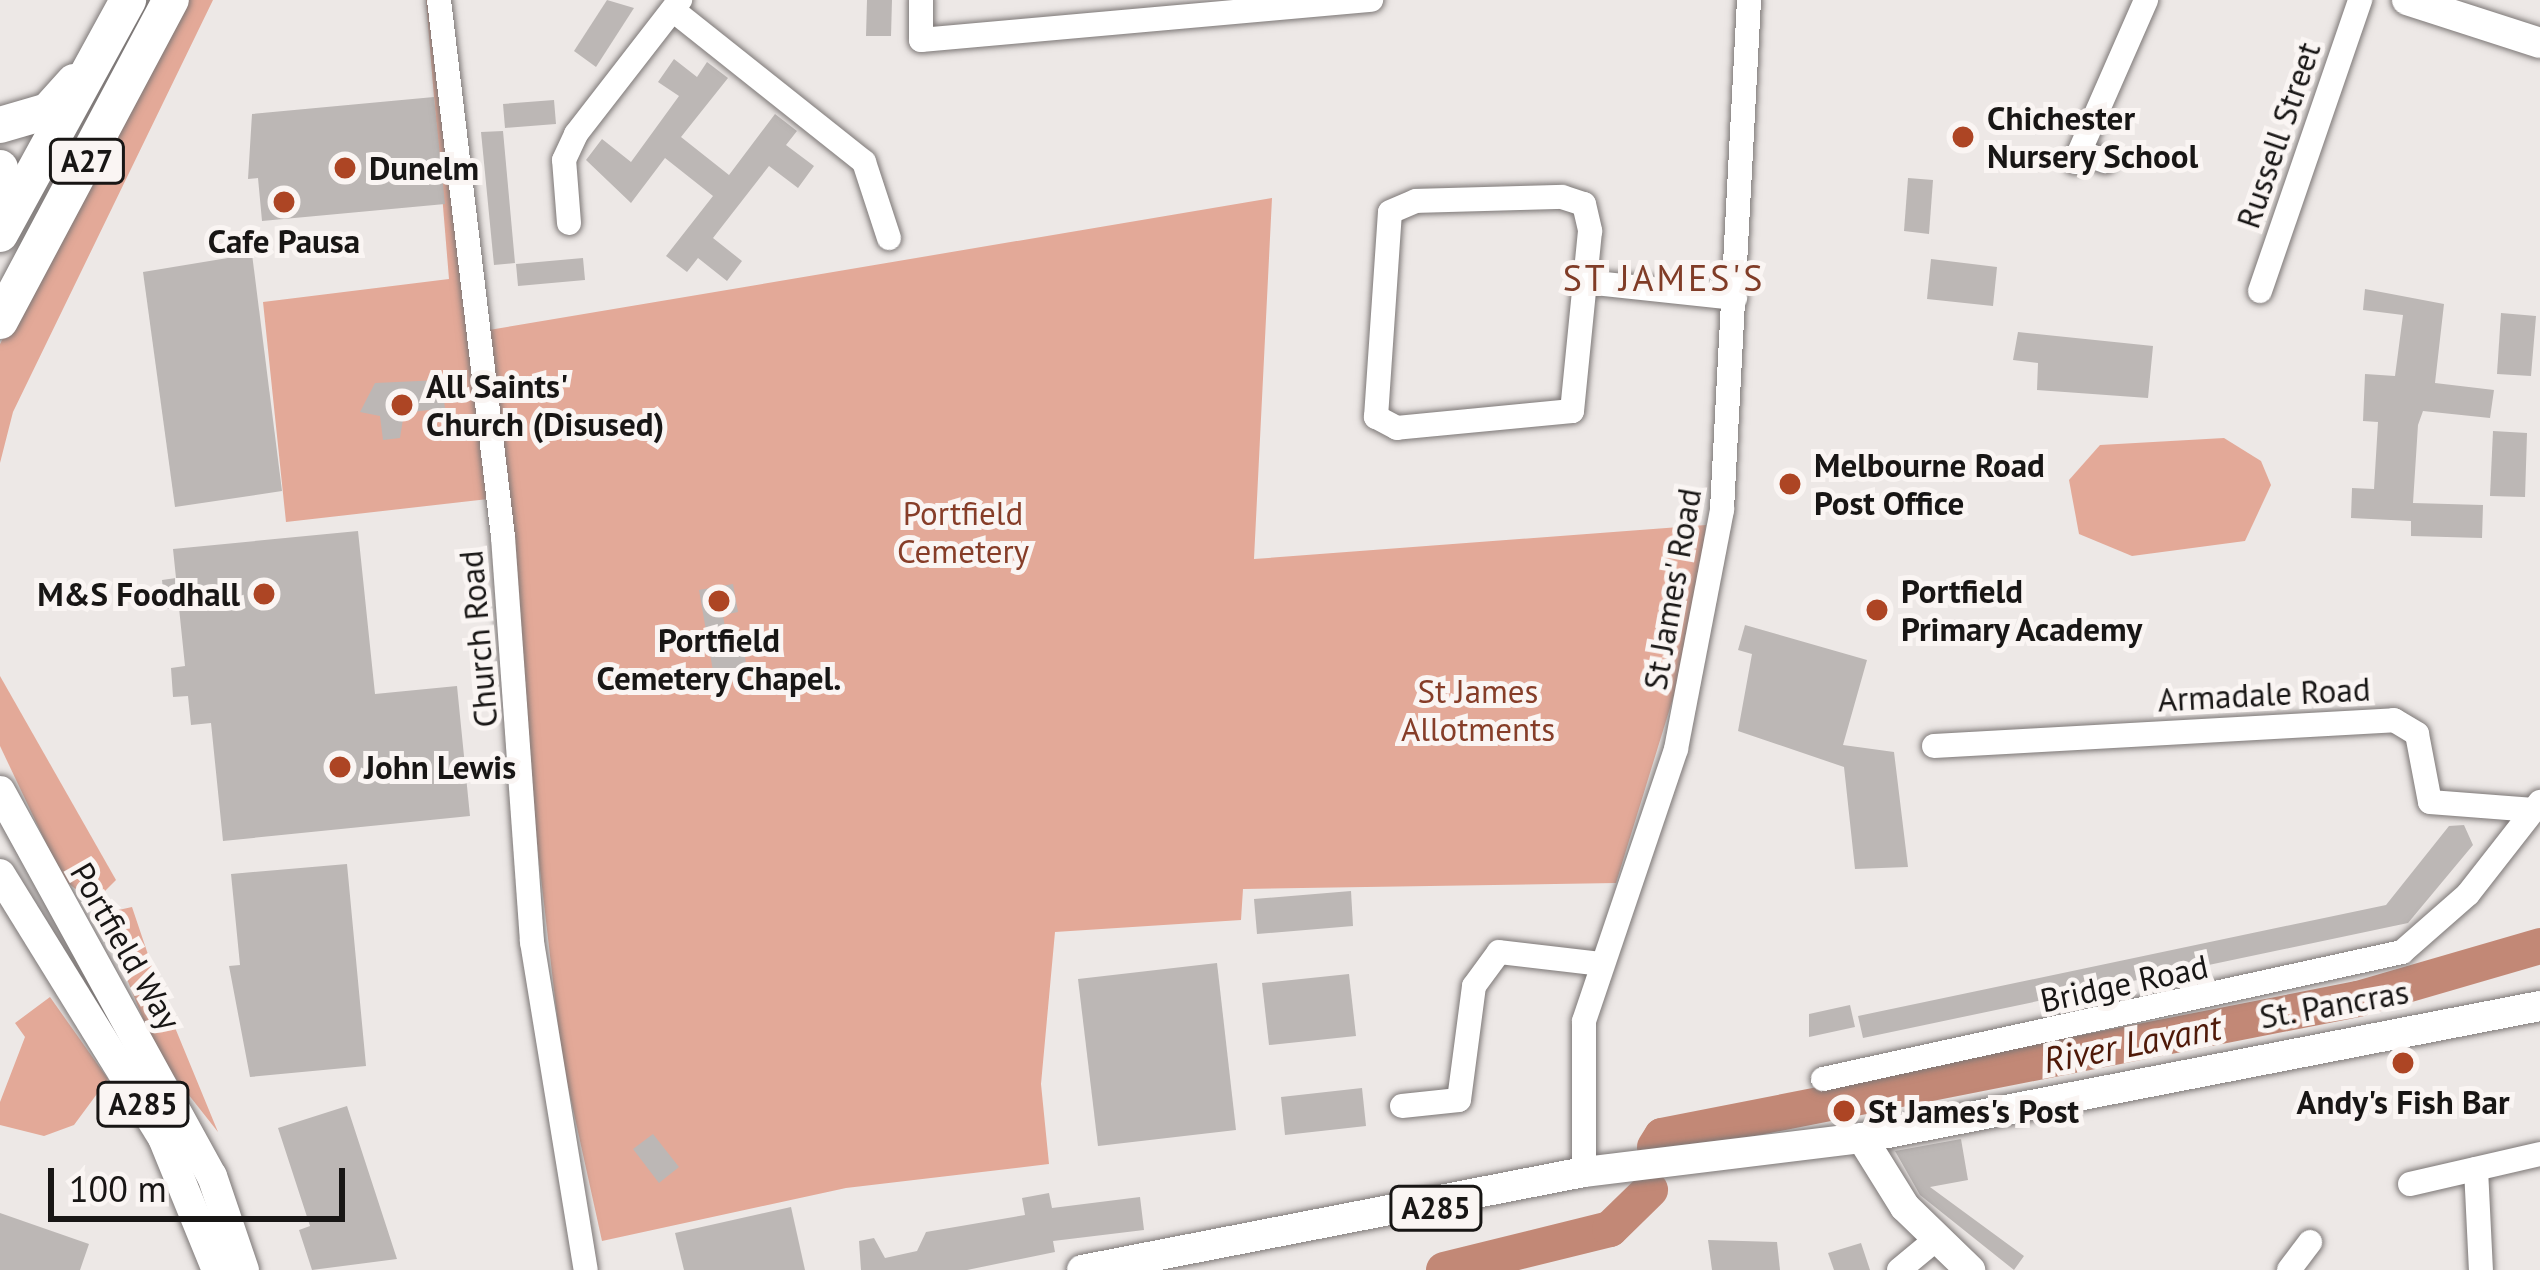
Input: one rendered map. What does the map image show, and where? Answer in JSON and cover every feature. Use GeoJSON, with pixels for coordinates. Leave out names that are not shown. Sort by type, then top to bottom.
{"type":"FeatureCollection","features":[{"type":"Feature","properties":{"kind":"highway","name":"A27"},"geometry":{"type":"LineString","coordinates":[[0,234],[128,0]]}},
{"type":"Feature","properties":{"kind":"highway","name":"A27"},"geometry":{"type":"LineString","coordinates":[[0,321],[171,0]]}},
{"type":"Feature","properties":{"kind":"highway"},"geometry":{"type":"LineString","coordinates":[[0,125],[49,111],[100,53]]}},
{"type":"Feature","properties":{"kind":"highway"},"geometry":{"type":"LineString","coordinates":[[0,168],[0,203]]}},
{"type":"Feature","properties":{"kind":"main road"},"geometry":{"type":"LineString","coordinates":[[2407,0],[2540,43]]}},
{"type":"Feature","properties":{"kind":"main road","name":"Portfield Way"},"geometry":{"type":"LineString","coordinates":[[0,791],[212,1176],[244,1270]]}},
{"type":"Feature","properties":{"kind":"main road","name":"Portfield Way"},"geometry":{"type":"LineString","coordinates":[[0,874],[164,1138],[217,1270]]}},
{"type":"Feature","properties":{"kind":"main road","name":"St. Pancras"},"geometry":{"type":"LineString","coordinates":[[1862,1138],[2540,1006]]}},
{"type":"Feature","properties":{"kind":"main road"},"geometry":{"type":"LineString","coordinates":[[1862,1138],[1934,1241],[1970,1270]]}},
{"type":"Feature","properties":{"kind":"main road","name":"A285"},"geometry":{"type":"LineString","coordinates":[[1082,1270],[1584,1172],[1862,1138]]}},
{"type":"Feature","properties":{"kind":"street","name":"Church Road"},"geometry":{"type":"LineString","coordinates":[[439,0],[503,537],[532,942],[586,1270]]}},
{"type":"Feature","properties":{"kind":"street"},"geometry":{"type":"LineString","coordinates":[[921,0],[921,40],[1371,0]]}},
{"type":"Feature","properties":{"kind":"street","name":"St James' Road"},"geometry":{"type":"LineString","coordinates":[[1584,1172],[1576,1068],[1601,964],[1703,639],[1736,298],[1749,0]]}},
{"type":"Feature","properties":{"kind":"street"},"geometry":{"type":"LineString","coordinates":[[2087,158],[2146,0]]}},
{"type":"Feature","properties":{"kind":"street","name":"Russell Street"},"geometry":{"type":"LineString","coordinates":[[2260,291],[2360,0]]}},
{"type":"Feature","properties":{"kind":"street"},"geometry":{"type":"LineString","coordinates":[[569,223],[564,160],[576,134],[677,5],[864,162],[890,238]]}},
{"type":"Feature","properties":{"kind":"street"},"geometry":{"type":"LineString","coordinates":[[1574,199],[1588,214],[1586,282],[1575,405],[1564,416],[1396,428],[1376,417],[1390,212],[1416,201],[1574,199]]}},
{"type":"Feature","properties":{"kind":"street"},"geometry":{"type":"LineString","coordinates":[[1586,282],[1736,298]]}},
{"type":"Feature","properties":{"kind":"street","name":"Armadale Road"},"geometry":{"type":"LineString","coordinates":[[1934,746],[2394,720],[2417,734],[2430,802],[2537,806]]}},
{"type":"Feature","properties":{"kind":"street","name":"Bridge Road"},"geometry":{"type":"LineString","coordinates":[[1823,1079],[2331,973],[2431,932],[2537,806]]}},
{"type":"Feature","properties":{"kind":"street"},"geometry":{"type":"LineString","coordinates":[[1402,1106],[1459,1100],[1470,999],[1499,952],[1601,964]]}},
{"type":"Feature","properties":{"kind":"street"},"geometry":{"type":"LineString","coordinates":[[2410,1184],[2540,1154]]}},
{"type":"Feature","properties":{"kind":"street"},"geometry":{"type":"LineString","coordinates":[[2476,1169],[2481,1270]]}},
{"type":"Feature","properties":{"kind":"street"},"geometry":{"type":"LineString","coordinates":[[1899,1270],[1934,1241]]}},
{"type":"Feature","properties":{"kind":"street"},"geometry":{"type":"LineString","coordinates":[[2289,1270],[2310,1242]]}},
{"type":"Feature","properties":{"kind":"green space"},"geometry":{"type":"Polygon","coordinates":[[[183,0],[213,0],[13,412],[0,463],[0,344],[183,0]]]}},
{"type":"Feature","properties":{"kind":"green space"},"geometry":{"type":"Polygon","coordinates":[[[426,0],[439,0],[483,331],[1272,198],[1254,559],[1706,525],[1691,640],[1616,883],[1243,889],[1241,920],[1055,932],[1041,1084],[1049,1164],[846,1188],[602,1241],[562,1059],[497,498],[286,522],[263,302],[449,279],[426,0]]]}},
{"type":"Feature","properties":{"kind":"green space"},"geometry":{"type":"Polygon","coordinates":[[[2224,438],[2261,461],[2271,485],[2245,541],[2132,556],[2079,534],[2069,480],[2100,445],[2224,438]]]}},
{"type":"Feature","properties":{"kind":"green space"},"geometry":{"type":"Polygon","coordinates":[[[0,676],[116,880],[103,893],[83,895],[63,879],[0,746],[0,676]]]}},
{"type":"Feature","properties":{"kind":"green space"},"geometry":{"type":"Polygon","coordinates":[[[132,907],[162,996],[218,1132],[158,1056],[114,947],[114,911],[132,907]]]}},
{"type":"Feature","properties":{"kind":"green space"},"geometry":{"type":"Polygon","coordinates":[[[50,997],[108,1079],[74,1125],[44,1136],[0,1125],[0,1102],[25,1037],[15,1023],[50,997]]]}},
{"type":"Feature","properties":{"kind":"building"},"geometry":{"type":"Polygon","coordinates":[[[607,0],[634,8],[596,67],[574,51],[607,0]]]}},
{"type":"Feature","properties":{"kind":"building"},"geometry":{"type":"Polygon","coordinates":[[[867,0],[892,0],[891,36],[866,36],[867,0]]]}},
{"type":"Feature","properties":{"kind":"building"},"geometry":{"type":"Polygon","coordinates":[[[674,59],[697,77],[707,62],[728,78],[681,137],[729,175],[775,114],[797,131],[786,145],[814,166],[798,188],[769,166],[713,238],[742,261],[727,281],[698,258],[687,272],[666,256],[713,196],[665,158],[631,203],[586,160],[602,139],[631,162],[679,96],[658,82],[674,59]]]}},
{"type":"Feature","properties":{"kind":"building","name":"Dunelm"},"geometry":{"type":"Polygon","coordinates":[[[434,97],[445,204],[262,221],[258,178],[248,179],[252,114],[434,97]]]}},
{"type":"Feature","properties":{"kind":"building"},"geometry":{"type":"Polygon","coordinates":[[[554,100],[556,124],[505,128],[503,104],[554,100]]]}},
{"type":"Feature","properties":{"kind":"building"},"geometry":{"type":"Polygon","coordinates":[[[503,131],[515,263],[494,265],[481,132],[503,131]]]}},
{"type":"Feature","properties":{"kind":"building"},"geometry":{"type":"Polygon","coordinates":[[[1908,178],[1933,180],[1929,234],[1904,231],[1908,178]]]}},
{"type":"Feature","properties":{"kind":"building"},"geometry":{"type":"Polygon","coordinates":[[[252,254],[282,491],[175,507],[143,272],[252,254]]]}},
{"type":"Feature","properties":{"kind":"building"},"geometry":{"type":"Polygon","coordinates":[[[583,258],[585,280],[518,286],[516,264],[583,258]]]}},
{"type":"Feature","properties":{"kind":"building"},"geometry":{"type":"Polygon","coordinates":[[[1931,259],[1997,267],[1993,306],[1927,299],[1931,259]]]}},
{"type":"Feature","properties":{"kind":"building"},"geometry":{"type":"Polygon","coordinates":[[[2365,289],[2444,304],[2435,383],[2494,390],[2490,418],[2423,411],[2418,425],[2413,503],[2483,505],[2482,538],[2411,536],[2411,521],[2351,518],[2352,488],[2374,489],[2378,422],[2363,421],[2365,374],[2395,376],[2403,315],[2363,310],[2365,289]]]}},
{"type":"Feature","properties":{"kind":"building"},"geometry":{"type":"Polygon","coordinates":[[[2501,313],[2536,316],[2531,376],[2497,374],[2501,313]]]}},
{"type":"Feature","properties":{"kind":"building"},"geometry":{"type":"Polygon","coordinates":[[[2018,332],[2153,346],[2148,398],[2037,390],[2038,363],[2013,360],[2018,332]]]}},
{"type":"Feature","properties":{"kind":"building","name":"All Saints' Church (Disused)"},"geometry":{"type":"Polygon","coordinates":[[[441,380],[445,408],[404,413],[400,438],[383,440],[380,416],[360,412],[375,383],[441,380]]]}},
{"type":"Feature","properties":{"kind":"building"},"geometry":{"type":"Polygon","coordinates":[[[2493,431],[2527,433],[2525,497],[2490,496],[2493,431]]]}},
{"type":"Feature","properties":{"kind":"building"},"geometry":{"type":"Polygon","coordinates":[[[358,531],[375,694],[457,686],[470,816],[223,841],[211,723],[191,725],[188,696],[173,697],[171,668],[185,666],[179,608],[165,609],[162,580],[176,578],[173,549],[358,531]]]}},
{"type":"Feature","properties":{"kind":"building"},"geometry":{"type":"Polygon","coordinates":[[[733,584],[738,612],[723,615],[728,651],[744,649],[747,672],[714,677],[699,590],[733,584]]]}},
{"type":"Feature","properties":{"kind":"building"},"geometry":{"type":"Polygon","coordinates":[[[1745,625],[1867,660],[1843,745],[1894,752],[1908,867],[1855,869],[1844,767],[1738,731],[1752,654],[1738,650],[1745,625]]]}},
{"type":"Feature","properties":{"kind":"building"},"geometry":{"type":"Polygon","coordinates":[[[2464,825],[2473,845],[2408,923],[1863,1038],[1858,1016],[2386,905],[2449,826],[2464,825]]]}},
{"type":"Feature","properties":{"kind":"building"},"geometry":{"type":"Polygon","coordinates":[[[347,864],[366,1066],[250,1077],[229,966],[240,965],[231,874],[347,864]]]}},
{"type":"Feature","properties":{"kind":"building"},"geometry":{"type":"Polygon","coordinates":[[[1351,891],[1353,926],[1257,934],[1254,899],[1351,891]]]}},
{"type":"Feature","properties":{"kind":"building"},"geometry":{"type":"Polygon","coordinates":[[[1217,963],[1236,1130],[1098,1146],[1078,979],[1217,963]]]}},
{"type":"Feature","properties":{"kind":"building"},"geometry":{"type":"Polygon","coordinates":[[[1349,974],[1356,1036],[1269,1045],[1262,983],[1349,974]]]}},
{"type":"Feature","properties":{"kind":"building"},"geometry":{"type":"Polygon","coordinates":[[[1850,1005],[1855,1027],[1809,1037],[1809,1014],[1850,1005]]]}},
{"type":"Feature","properties":{"kind":"building"},"geometry":{"type":"Polygon","coordinates":[[[1362,1088],[1366,1126],[1285,1135],[1281,1097],[1362,1088]]]}},
{"type":"Feature","properties":{"kind":"building"},"geometry":{"type":"Polygon","coordinates":[[[347,1106],[397,1259],[312,1270],[299,1230],[310,1226],[278,1128],[347,1106]]]}},
{"type":"Feature","properties":{"kind":"building"},"geometry":{"type":"Polygon","coordinates":[[[653,1134],[679,1167],[659,1183],[633,1149],[653,1134]]]}},
{"type":"Feature","properties":{"kind":"building"},"geometry":{"type":"Polygon","coordinates":[[[1961,1139],[1968,1180],[1930,1187],[2024,1256],[2014,1270],[1920,1195],[1895,1151],[1961,1139]]]}},
{"type":"Feature","properties":{"kind":"building"},"geometry":{"type":"Polygon","coordinates":[[[1049,1193],[1052,1208],[1140,1197],[1144,1230],[1053,1241],[1055,1252],[967,1270],[861,1270],[859,1241],[874,1238],[885,1258],[917,1251],[926,1232],[1025,1215],[1022,1198],[1049,1193]]]}},
{"type":"Feature","properties":{"kind":"building"},"geometry":{"type":"Polygon","coordinates":[[[791,1207],[805,1270],[684,1270],[675,1233],[791,1207]]]}},
{"type":"Feature","properties":{"kind":"building"},"geometry":{"type":"Polygon","coordinates":[[[0,1213],[89,1244],[80,1270],[0,1270],[0,1213]]]}},
{"type":"Feature","properties":{"kind":"building"},"geometry":{"type":"Polygon","coordinates":[[[1708,1240],[1777,1242],[1780,1270],[1712,1270],[1708,1240]]]}},
{"type":"Feature","properties":{"kind":"building"},"geometry":{"type":"Polygon","coordinates":[[[1861,1243],[1870,1270],[1834,1270],[1828,1253],[1861,1243]]]}},
{"type":"Feature","properties":{"kind":"waterway","name":"River Lavant"},"geometry":{"type":"LineString","coordinates":[[1655,1147],[1662,1136],[2358,999],[2540,946]]}},
{"type":"Feature","properties":{"kind":"waterway","name":"River Lavant"},"geometry":{"type":"LineString","coordinates":[[1444,1270],[1610,1229],[1650,1190]]}},
{"type":"Feature","properties":{"kind":"place","name":"Chichester Nursery School"},"geometry":{"type":"Point","coordinates":[1963,137]}},
{"type":"Feature","properties":{"kind":"place","name":"Dunelm"},"geometry":{"type":"Point","coordinates":[345,168]}},
{"type":"Feature","properties":{"kind":"place","name":"Cafe Pausa"},"geometry":{"type":"Point","coordinates":[284,202]}},
{"type":"Feature","properties":{"kind":"place","name":"All Saints' Church (Disused)"},"geometry":{"type":"Point","coordinates":[402,405]}},
{"type":"Feature","properties":{"kind":"place","name":"Melbourne Road Post Office"},"geometry":{"type":"Point","coordinates":[1790,484]}},
{"type":"Feature","properties":{"kind":"place","name":"M&S Foodhall"},"geometry":{"type":"Point","coordinates":[264,594]}},
{"type":"Feature","properties":{"kind":"place","name":"Portfield Cemetery Chapel."},"geometry":{"type":"Point","coordinates":[719,601]}},
{"type":"Feature","properties":{"kind":"place","name":"Portfield Primary Academy"},"geometry":{"type":"Point","coordinates":[1877,610]}},
{"type":"Feature","properties":{"kind":"place","name":"John Lewis"},"geometry":{"type":"Point","coordinates":[340,767]}},
{"type":"Feature","properties":{"kind":"place","name":"Andy's Fish Bar"},"geometry":{"type":"Point","coordinates":[2403,1063]}},
{"type":"Feature","properties":{"kind":"place","name":"St James's Post"},"geometry":{"type":"Point","coordinates":[1844,1111]}},
{"type":"Feature","properties":{"kind":"district","name":"ST JAMES'S"},"geometry":{"type":"Point","coordinates":[1664,278]}},
{"type":"Feature","properties":{"kind":"park label","name":"Portfield Cemetery"},"geometry":{"type":"Point","coordinates":[963,532]}},
{"type":"Feature","properties":{"kind":"park label","name":"St James Allotments"},"geometry":{"type":"Point","coordinates":[1478,710]}}]}
